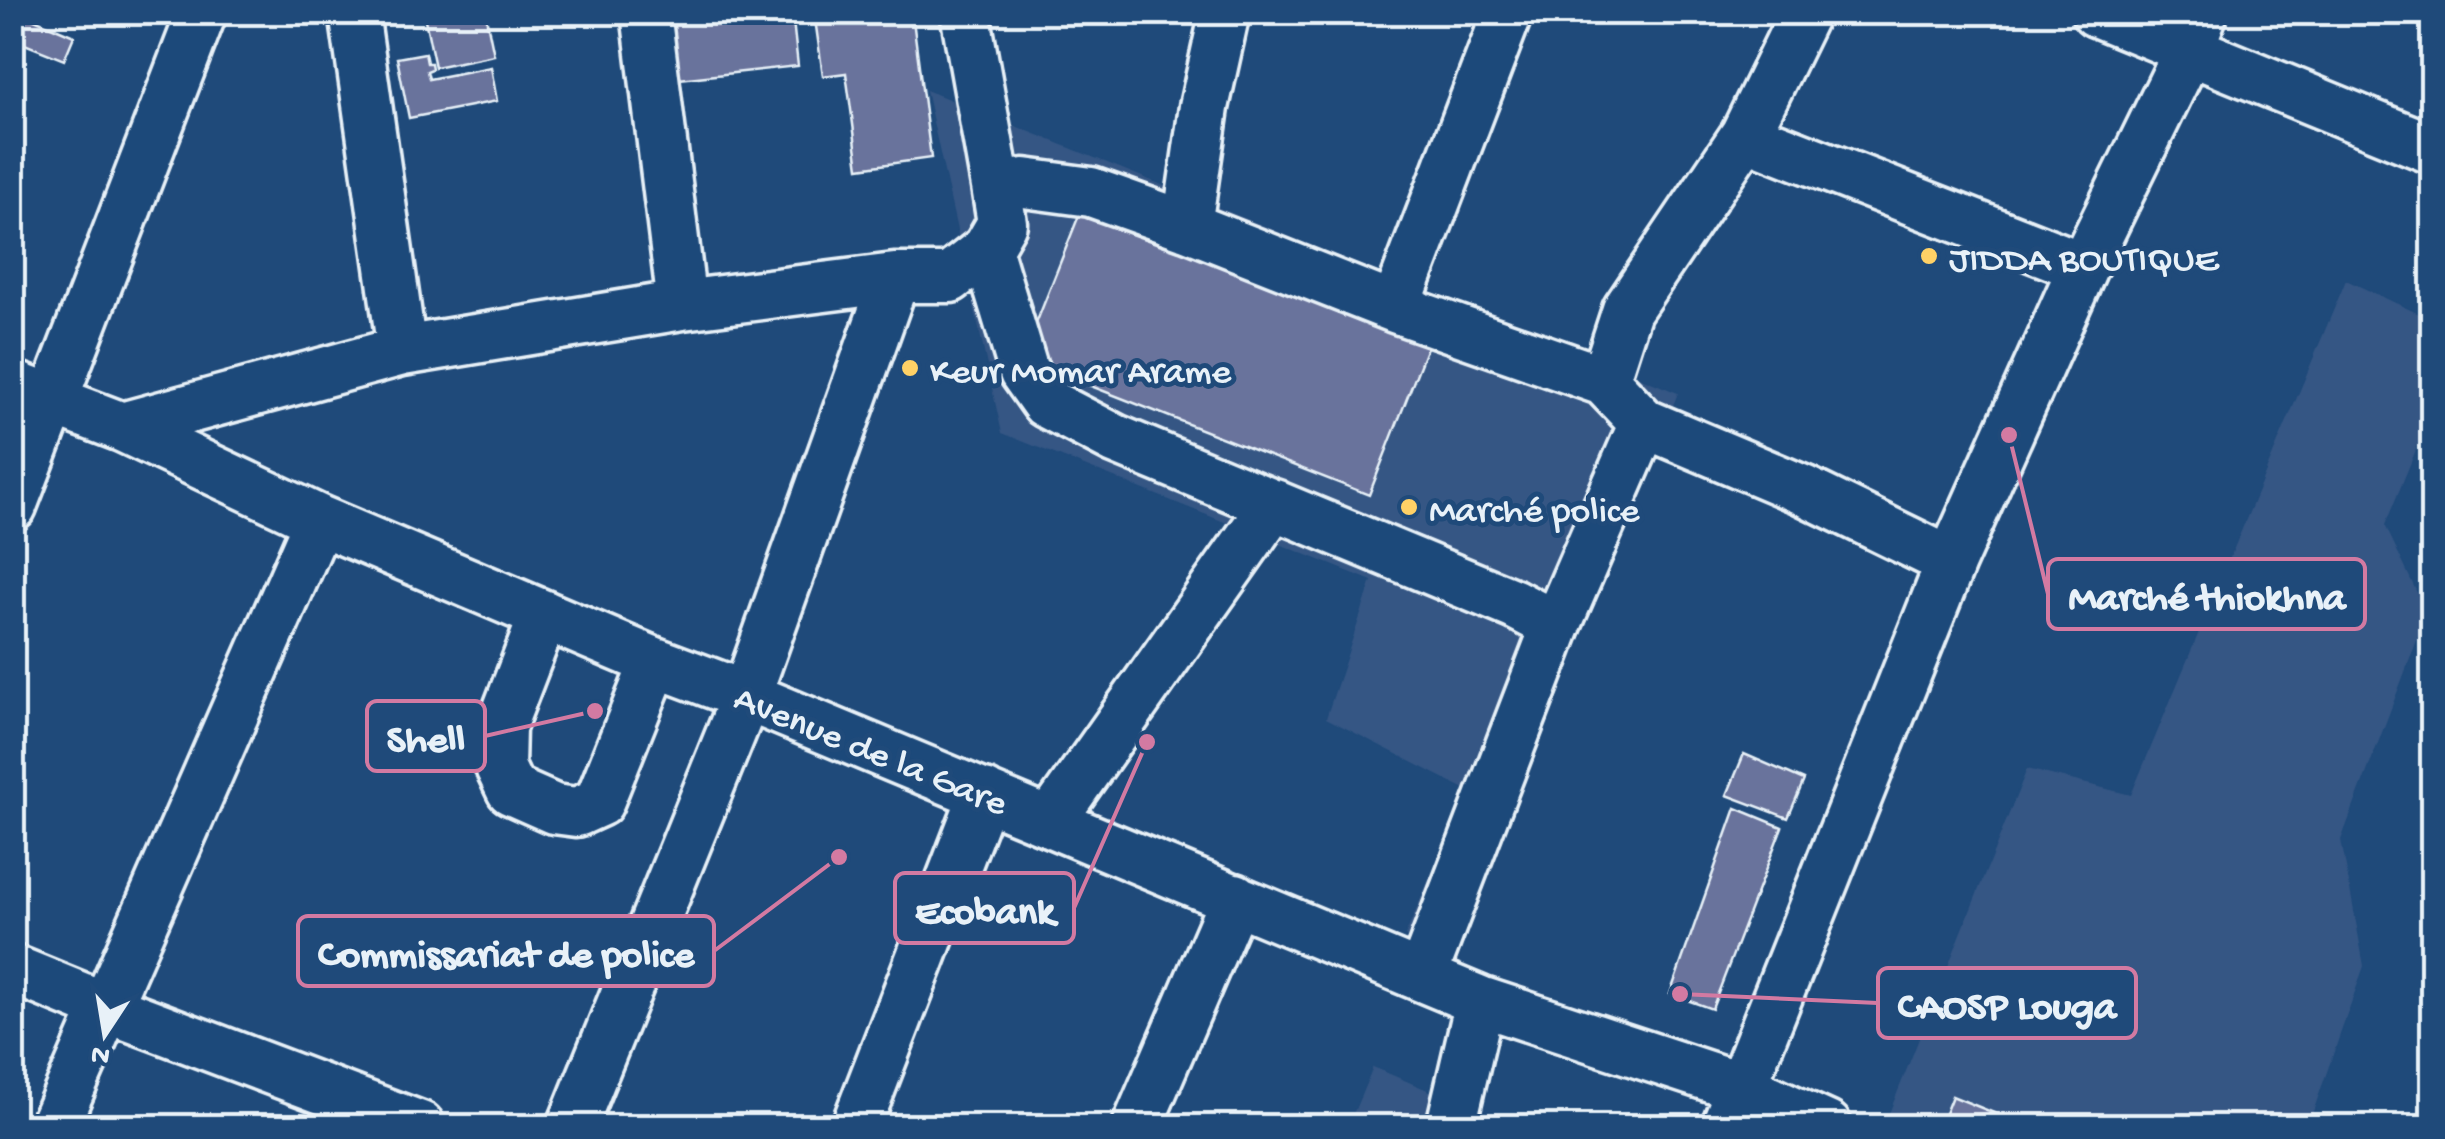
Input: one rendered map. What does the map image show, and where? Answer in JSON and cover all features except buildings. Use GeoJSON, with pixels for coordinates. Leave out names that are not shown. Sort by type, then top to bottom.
{"type":"FeatureCollection","features":[{"type":"Feature","properties":{"kind":"street"},"geometry":{"type":"LineString","coordinates":[[12,506],[32,393],[202,12]]}},
{"type":"Feature","properties":{"kind":"street"},"geometry":{"type":"LineString","coordinates":[[354,12],[402,351]]}},
{"type":"Feature","properties":{"kind":"street"},"geometry":{"type":"LineString","coordinates":[[646,12],[682,305]]}},
{"type":"Feature","properties":{"kind":"street"},"geometry":{"type":"LineString","coordinates":[[122,427],[402,351],[682,305],[894,278],[950,278],[987,249],[1002,222],[965,12]]}},
{"type":"Feature","properties":{"kind":"street"},"geometry":{"type":"LineString","coordinates":[[1187,226],[1204,107],[1226,12]]}},
{"type":"Feature","properties":{"kind":"street"},"geometry":{"type":"LineString","coordinates":[[1395,308],[1508,12]]}},
{"type":"Feature","properties":{"kind":"street"},"geometry":{"type":"LineString","coordinates":[[1604,381],[1627,310],[1745,135],[1805,12]]}},
{"type":"Feature","properties":{"kind":"street"},"geometry":{"type":"LineString","coordinates":[[2096,12],[2196,32],[2432,149]]}},
{"type":"Feature","properties":{"kind":"street"},"geometry":{"type":"LineString","coordinates":[[1734,1107],[1951,562],[2083,267],[2196,32]]}},
{"type":"Feature","properties":{"kind":"street"},"geometry":{"type":"LineString","coordinates":[[1745,135],[2083,267]]}},
{"type":"Feature","properties":{"kind":"street"},"geometry":{"type":"LineString","coordinates":[[996,186],[1037,184],[1091,192],[1395,308],[1604,381],[1644,423],[1803,490],[1951,562]]}},
{"type":"Feature","properties":{"kind":"street"},"geometry":{"type":"LineString","coordinates":[[987,249],[1024,372],[1046,403],[1116,440],[1499,598],[1556,626]]}},
{"type":"Feature","properties":{"kind":"street"},"geometry":{"type":"LineString","coordinates":[[572,1126],[746,696],[894,278]]}},
{"type":"Feature","properties":{"kind":"street","name":"Avenue de la Gare"},"geometry":{"type":"LineString","coordinates":[[32,393],[122,427],[319,520],[655,662],[984,794],[1734,1107],[1827,1126]]}},
{"type":"Feature","properties":{"kind":"street"},"geometry":{"type":"LineString","coordinates":[[1422,976],[1556,626],[1644,423]]}},
{"type":"Feature","properties":{"kind":"street"},"geometry":{"type":"LineString","coordinates":[[1050,822],[1274,504]]}},
{"type":"Feature","properties":{"kind":"street"},"geometry":{"type":"LineString","coordinates":[[54,1126],[319,520]]}},
{"type":"Feature","properties":{"kind":"street"},"geometry":{"type":"LineString","coordinates":[[544,615],[501,727],[500,768],[510,790],[554,809],[578,812],[599,802],[655,662]]}},
{"type":"Feature","properties":{"kind":"street"},"geometry":{"type":"LineString","coordinates":[[856,1126],[984,794]]}},
{"type":"Feature","properties":{"kind":"street"},"geometry":{"type":"LineString","coordinates":[[1138,1126],[1235,898]]}},
{"type":"Feature","properties":{"kind":"street"},"geometry":{"type":"LineString","coordinates":[[12,969],[420,1126]]}},
{"type":"Feature","properties":{"kind":"street"},"geometry":{"type":"LineString","coordinates":[[1451,1126],[1480,1001]]}},
{"type":"Feature","properties":{"kind":"shaded area","name":"Marché police"},"geometry":{"type":"Polygon","coordinates":[[[926,90],[1678,393],[1448,954],[1405,936],[1467,790],[1326,718],[1372,581],[1002,433],[926,90]]]}},
{"type":"Feature","properties":{"kind":"shaded area"},"geometry":{"type":"Polygon","coordinates":[[[2346,280],[2432,320],[2432,411],[2385,525],[2427,614],[2341,840],[2364,966],[2308,1126],[1884,1126],[2027,769],[2131,795],[2346,280]]]}},
{"type":"Feature","properties":{"kind":"shaded area"},"geometry":{"type":"Polygon","coordinates":[[[1373,1067],[1513,1126],[1348,1126],[1373,1067]]]}},
{"type":"Feature","properties":{"kind":"place","name":"JIDDA BOUTIQUE"},"geometry":{"type":"Point","coordinates":[1929,256]}},
{"type":"Feature","properties":{"kind":"place","name":"Keur Momar Arame"},"geometry":{"type":"Point","coordinates":[910,368]}},
{"type":"Feature","properties":{"kind":"place","name":"Marché thiokhna"},"geometry":{"type":"Point","coordinates":[2009,435]}},
{"type":"Feature","properties":{"kind":"place","name":"Marché police"},"geometry":{"type":"Point","coordinates":[1409,507]}},
{"type":"Feature","properties":{"kind":"place","name":"Shell"},"geometry":{"type":"Point","coordinates":[595,711]}},
{"type":"Feature","properties":{"kind":"place","name":"Ecobank"},"geometry":{"type":"Point","coordinates":[1147,742]}},
{"type":"Feature","properties":{"kind":"place","name":"Commissariat de police"},"geometry":{"type":"Point","coordinates":[839,857]}},
{"type":"Feature","properties":{"kind":"place","name":"CAOSP Louga"},"geometry":{"type":"Point","coordinates":[1680,994]}}]}
